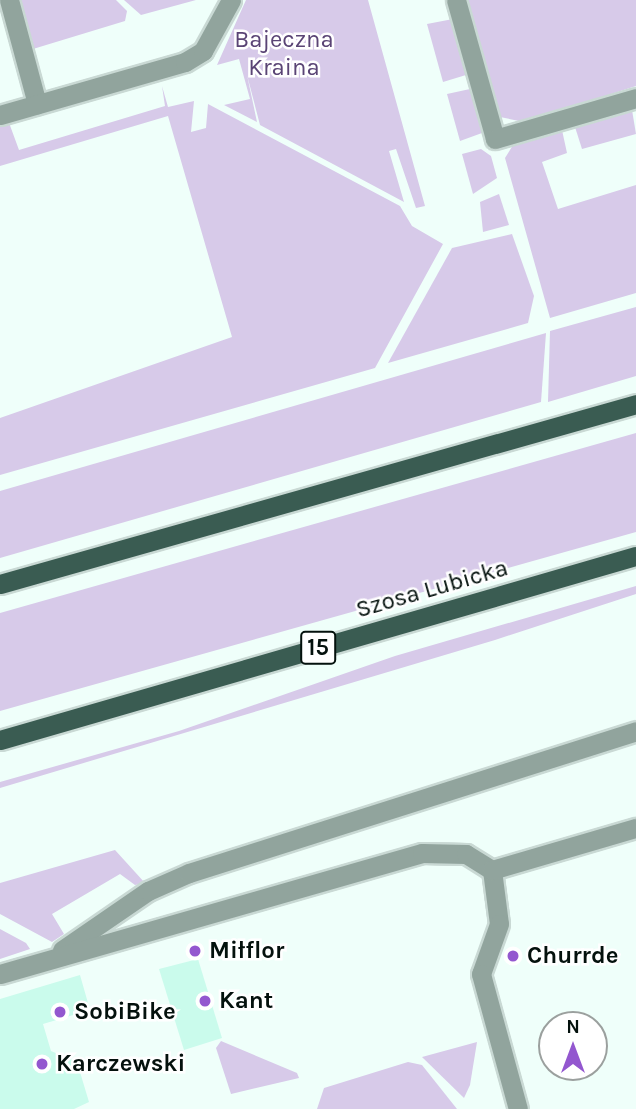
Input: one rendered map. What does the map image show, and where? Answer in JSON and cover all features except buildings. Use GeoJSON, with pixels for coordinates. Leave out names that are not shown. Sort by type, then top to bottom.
{"type":"FeatureCollection","features":[{"type":"Feature","properties":{"kind":"main road"},"geometry":{"type":"LineString","coordinates":[[0,584],[636,404]]}},
{"type":"Feature","properties":{"kind":"main road","name":"Szosa Lubicka"},"geometry":{"type":"LineString","coordinates":[[0,740],[636,556]]}},
{"type":"Feature","properties":{"kind":"street"},"geometry":{"type":"LineString","coordinates":[[9,0],[37,104]]}},
{"type":"Feature","properties":{"kind":"street"},"geometry":{"type":"LineString","coordinates":[[0,116],[185,62],[203,51],[232,0]]}},
{"type":"Feature","properties":{"kind":"street"},"geometry":{"type":"LineString","coordinates":[[456,0],[495,139],[636,98]]}},
{"type":"Feature","properties":{"kind":"street"},"geometry":{"type":"LineString","coordinates":[[51,957],[148,891],[189,873],[636,731]]}},
{"type":"Feature","properties":{"kind":"street"},"geometry":{"type":"LineString","coordinates":[[0,974],[51,957],[422,853],[466,854],[492,870],[636,828]]}},
{"type":"Feature","properties":{"kind":"street"},"geometry":{"type":"LineString","coordinates":[[492,870],[499,924],[481,974],[518,1109]]}},
{"type":"Feature","properties":{"kind":"shaded area"},"geometry":{"type":"Polygon","coordinates":[[[198,959],[222,1038],[184,1050],[159,969],[198,959]]]}},
{"type":"Feature","properties":{"kind":"shaded area"},"geometry":{"type":"Polygon","coordinates":[[[80,975],[90,1010],[43,1024],[51,1051],[77,1062],[89,1102],[74,1109],[0,1109],[0,999],[80,975]]]}},
{"type":"Feature","properties":{"kind":"green space"},"geometry":{"type":"Polygon","coordinates":[[[21,0],[116,0],[127,11],[125,21],[33,49],[21,0]]]}},
{"type":"Feature","properties":{"kind":"green space"},"geometry":{"type":"Polygon","coordinates":[[[124,0],[196,0],[141,15],[124,0]]]}},
{"type":"Feature","properties":{"kind":"green space","name":"Bajeczna Kraina"},"geometry":{"type":"Polygon","coordinates":[[[246,0],[368,0],[425,206],[416,208],[396,149],[389,151],[404,202],[260,125],[247,75],[257,122],[224,105],[250,99],[239,59],[217,65],[246,0]]]}},
{"type":"Feature","properties":{"kind":"green space"},"geometry":{"type":"Polygon","coordinates":[[[463,0],[636,0],[636,86],[524,122],[500,117],[463,0]]]}},
{"type":"Feature","properties":{"kind":"green space"},"geometry":{"type":"Polygon","coordinates":[[[453,19],[466,75],[443,82],[427,24],[453,19]]]}},
{"type":"Feature","properties":{"kind":"green space"},"geometry":{"type":"Polygon","coordinates":[[[162,86],[168,107],[194,101],[191,132],[206,128],[208,104],[400,206],[412,226],[443,244],[375,368],[0,475],[0,418],[232,337],[168,116],[0,166],[0,123],[8,120],[19,150],[165,106],[162,86]]]}},
{"type":"Feature","properties":{"kind":"green space"},"geometry":{"type":"Polygon","coordinates":[[[470,89],[482,133],[460,141],[447,94],[470,89]]]}},
{"type":"Feature","properties":{"kind":"green space"},"geometry":{"type":"Polygon","coordinates":[[[632,110],[636,134],[582,149],[575,127],[632,110]]]}},
{"type":"Feature","properties":{"kind":"green space"},"geometry":{"type":"Polygon","coordinates":[[[562,130],[567,153],[542,162],[558,209],[636,185],[636,293],[550,318],[505,158],[513,145],[562,130]]]}},
{"type":"Feature","properties":{"kind":"green space"},"geometry":{"type":"Polygon","coordinates":[[[481,149],[491,156],[497,178],[473,194],[462,154],[481,149]]]}},
{"type":"Feature","properties":{"kind":"green space"},"geometry":{"type":"Polygon","coordinates":[[[499,194],[509,225],[483,232],[480,202],[499,194]]]}},
{"type":"Feature","properties":{"kind":"green space"},"geometry":{"type":"Polygon","coordinates":[[[512,234],[534,296],[528,323],[388,363],[452,248],[512,234]]]}},
{"type":"Feature","properties":{"kind":"green space"},"geometry":{"type":"Polygon","coordinates":[[[636,307],[636,376],[548,402],[550,331],[636,307]]]}},
{"type":"Feature","properties":{"kind":"green space"},"geometry":{"type":"Polygon","coordinates":[[[546,333],[541,402],[0,558],[0,491],[546,333]]]}},
{"type":"Feature","properties":{"kind":"green space"},"geometry":{"type":"Polygon","coordinates":[[[636,433],[636,532],[0,711],[0,613],[636,433]]]}},
{"type":"Feature","properties":{"kind":"green space"},"geometry":{"type":"Polygon","coordinates":[[[636,586],[636,594],[495,640],[0,788],[0,782],[179,731],[395,656],[636,586]]]}},
{"type":"Feature","properties":{"kind":"green space"},"geometry":{"type":"Polygon","coordinates":[[[115,850],[145,883],[135,885],[120,874],[52,914],[64,934],[52,942],[0,914],[0,883],[115,850]]]}},
{"type":"Feature","properties":{"kind":"green space"},"geometry":{"type":"Polygon","coordinates":[[[0,929],[26,943],[30,949],[0,959],[0,929]]]}},
{"type":"Feature","properties":{"kind":"green space"},"geometry":{"type":"Polygon","coordinates":[[[221,1041],[297,1073],[299,1078],[231,1094],[216,1048],[221,1041]]]}},
{"type":"Feature","properties":{"kind":"green space"},"geometry":{"type":"Polygon","coordinates":[[[477,1042],[470,1085],[464,1098],[422,1057],[477,1042]]]}},
{"type":"Feature","properties":{"kind":"green space"},"geometry":{"type":"Polygon","coordinates":[[[408,1062],[422,1065],[457,1109],[317,1109],[324,1088],[408,1062]]]}},
{"type":"Feature","properties":{"kind":"place","name":"Miłflor"},"geometry":{"type":"Point","coordinates":[195,951]}},
{"type":"Feature","properties":{"kind":"place","name":"Churrde"},"geometry":{"type":"Point","coordinates":[513,956]}},
{"type":"Feature","properties":{"kind":"place","name":"Kant"},"geometry":{"type":"Point","coordinates":[205,1001]}},
{"type":"Feature","properties":{"kind":"place","name":"SobiBike"},"geometry":{"type":"Point","coordinates":[60,1012]}},
{"type":"Feature","properties":{"kind":"place","name":"Karczewski"},"geometry":{"type":"Point","coordinates":[42,1064]}}]}
